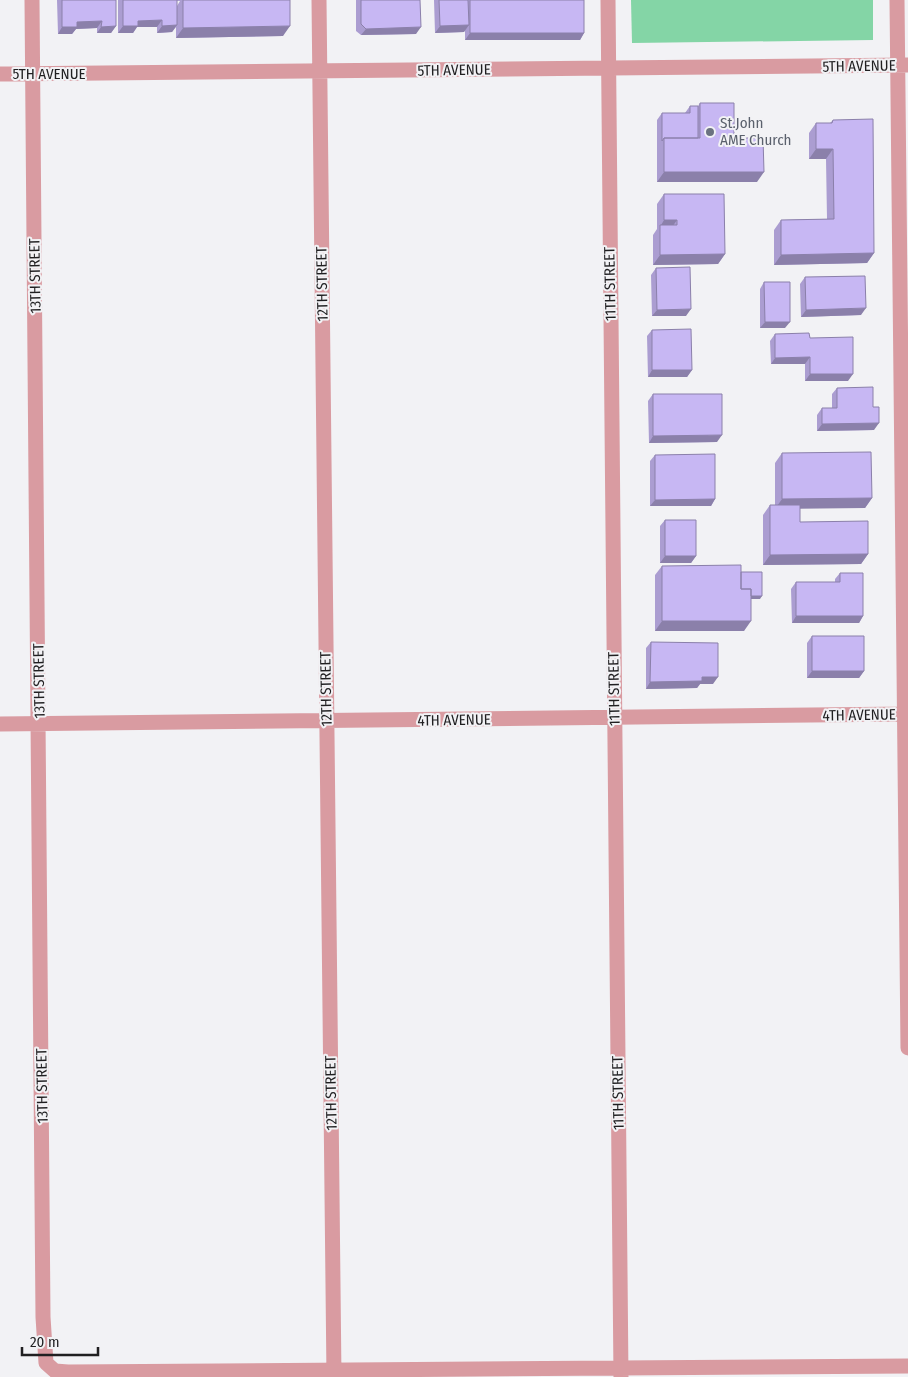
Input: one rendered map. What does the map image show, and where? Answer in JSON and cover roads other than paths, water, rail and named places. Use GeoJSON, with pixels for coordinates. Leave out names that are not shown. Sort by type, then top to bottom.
{"type":"FeatureCollection","features":[{"type":"Feature","properties":{"kind":"street","name":"13TH STREET"},"geometry":{"type":"LineString","coordinates":[[32,0],[43,1317],[46,1363],[55,1371],[68,1372],[334,1374]]}},
{"type":"Feature","properties":{"kind":"street","name":"12TH STREET"},"geometry":{"type":"LineString","coordinates":[[319,0],[334,1374]]}},
{"type":"Feature","properties":{"kind":"street","name":"11TH STREET"},"geometry":{"type":"LineString","coordinates":[[608,0],[621,1373]]}},
{"type":"Feature","properties":{"kind":"street"},"geometry":{"type":"LineString","coordinates":[[897,0],[903,65],[908,1048]]}},
{"type":"Feature","properties":{"kind":"street","name":"5TH AVENUE"},"geometry":{"type":"LineString","coordinates":[[0,74],[903,65]]}},
{"type":"Feature","properties":{"kind":"street","name":"4TH AVENUE"},"geometry":{"type":"LineString","coordinates":[[0,724],[327,722],[906,714]]}},
{"type":"Feature","properties":{"kind":"street"},"geometry":{"type":"LineString","coordinates":[[334,1374],[621,1373],[908,1366]]}},
{"type":"Feature","properties":{"kind":"place","name":"St.John AME Church"},"geometry":{"type":"Point","coordinates":[710,132]}}]}
